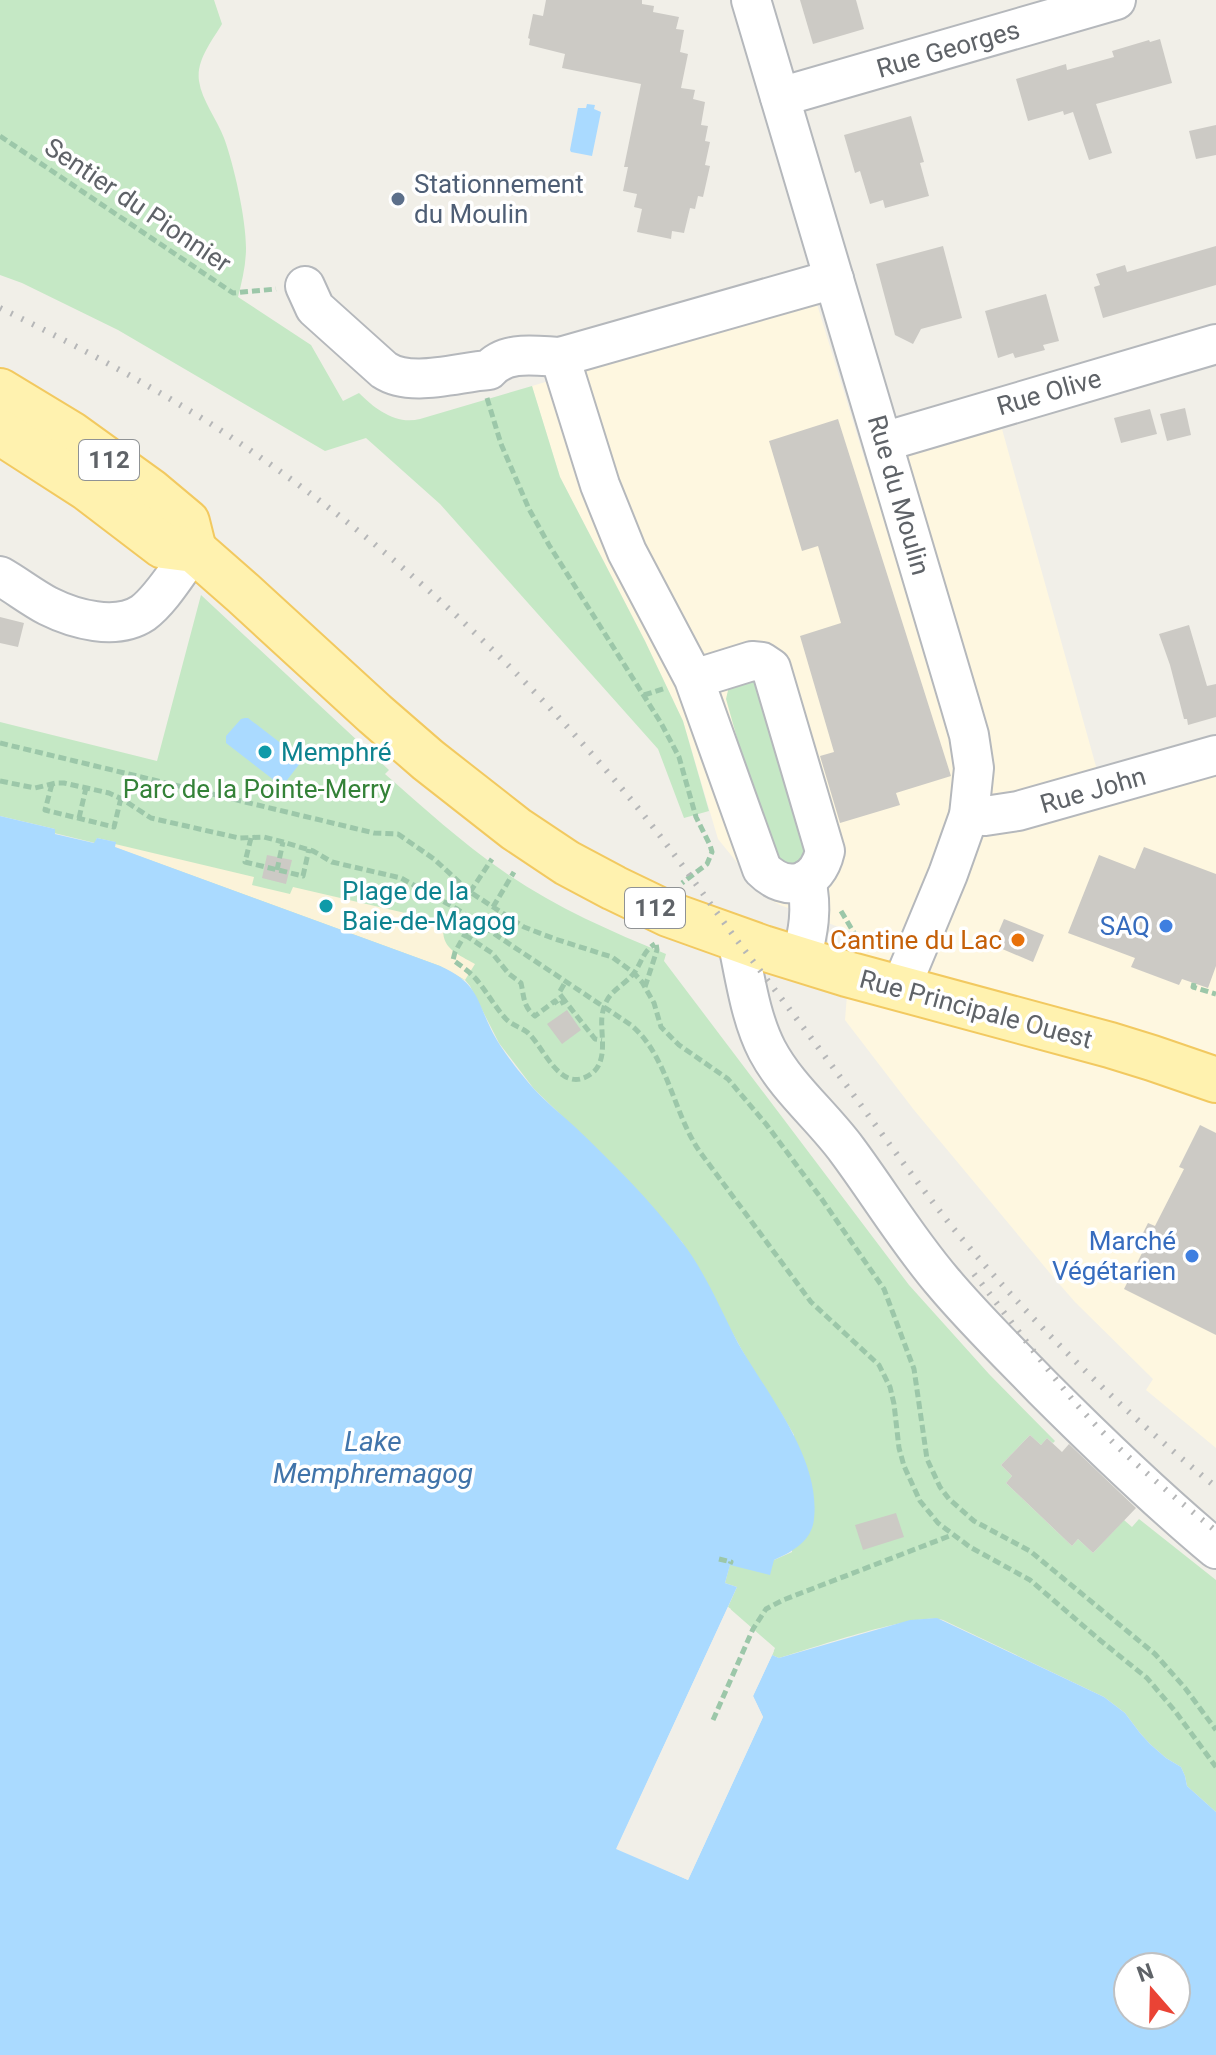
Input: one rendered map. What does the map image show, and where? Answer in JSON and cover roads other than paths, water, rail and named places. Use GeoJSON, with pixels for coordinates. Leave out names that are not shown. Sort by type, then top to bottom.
{"type":"FeatureCollection","features":[{"type":"Feature","properties":{"kind":"main road","name":"Rue Principale Ouest"},"geometry":{"type":"LineString","coordinates":[[0,391],[71,434],[150,491],[187,522],[194,550]]}},
{"type":"Feature","properties":{"kind":"main road","name":"Rue Principale Ouest"},"geometry":{"type":"LineString","coordinates":[[0,432],[87,488],[163,546],[194,550],[428,760],[516,829],[567,863],[668,914],[737,940],[801,961],[1138,1053],[1216,1080]]}},
{"type":"Feature","properties":{"kind":"street","name":"Rue du Moulin"},"geometry":{"type":"LineString","coordinates":[[751,0],[969,735],[974,768],[969,815],[901,987]]}},
{"type":"Feature","properties":{"kind":"street","name":"Rue Georges"},"geometry":{"type":"LineString","coordinates":[[780,97],[1116,0]]}},
{"type":"Feature","properties":{"kind":"street"},"geometry":{"type":"LineString","coordinates":[[305,286],[315,308],[390,374],[415,379],[489,370],[508,357],[560,357],[834,279]]}},
{"type":"Feature","properties":{"kind":"street","name":"Rue Olive"},"geometry":{"type":"LineString","coordinates":[[883,442],[1216,344]]}},
{"type":"Feature","properties":{"kind":"street"},"geometry":{"type":"LineString","coordinates":[[560,357],[600,485],[627,552],[694,679],[762,869],[782,883],[794,884],[806,880],[816,873],[825,851],[771,668],[762,662],[752,661],[694,679]]}},
{"type":"Feature","properties":{"kind":"street"},"geometry":{"type":"LineString","coordinates":[[0,576],[45,605],[67,614],[99,621],[122,621],[133,618],[152,605],[194,550]]}},
{"type":"Feature","properties":{"kind":"street","name":"Rue John"},"geometry":{"type":"LineString","coordinates":[[969,815],[1018,811],[1216,755]]}},
{"type":"Feature","properties":{"kind":"street"},"geometry":{"type":"LineString","coordinates":[[801,961],[810,920],[806,880]]}},
{"type":"Feature","properties":{"kind":"street"},"geometry":{"type":"LineString","coordinates":[[737,940],[757,1025],[771,1057],[789,1083],[829,1126],[912,1243],[984,1328],[1090,1435],[1166,1507],[1216,1549]]}},
{"type":"Feature","properties":{"kind":"water"},"geometry":{"type":"Polygon","coordinates":[[[587,104],[595,105],[594,109],[601,112],[592,156],[570,150],[578,108],[586,108],[587,104]]]}},
{"type":"Feature","properties":{"kind":"water"},"geometry":{"type":"Polygon","coordinates":[[[248,718],[300,758],[301,762],[284,784],[279,784],[226,743],[226,736],[241,719],[248,718]]]}},
{"type":"Feature","properties":{"kind":"water","name":"Lake Memphremagog"},"geometry":{"type":"Polygon","coordinates":[[[0,816],[55,829],[55,834],[94,843],[97,838],[116,842],[115,847],[453,973],[475,994],[498,1042],[512,1063],[543,1099],[644,1196],[698,1265],[738,1343],[800,1449],[814,1496],[814,1519],[805,1540],[774,1560],[770,1575],[730,1565],[725,1583],[737,1587],[617,1848],[688,1880],[763,1717],[753,1696],[772,1655],[779,1658],[910,1620],[937,1618],[1104,1697],[1125,1713],[1150,1744],[1181,1767],[1187,1786],[1216,1812],[1216,2055],[0,2055],[0,816]]]}},
{"type":"Feature","properties":{"kind":"railway"},"geometry":{"type":"LineString","coordinates":[[0,308],[159,393],[271,465],[385,553],[492,649],[591,753],[638,808],[928,1196],[983,1263],[1078,1364],[1216,1487]]}},
{"type":"Feature","properties":{"kind":"railway"},"geometry":{"type":"LineString","coordinates":[[974,1274],[1051,1374],[1094,1423],[1144,1471],[1216,1531]]}},
{"type":"Feature","properties":{"kind":"place","name":"Stationnement du Moulin"},"geometry":{"type":"Point","coordinates":[398,199]}},
{"type":"Feature","properties":{"kind":"place","name":"Memphré"},"geometry":{"type":"Point","coordinates":[265,752]}},
{"type":"Feature","properties":{"kind":"place","name":"Plage de la Baie-de-Magog"},"geometry":{"type":"Point","coordinates":[326,906]}},
{"type":"Feature","properties":{"kind":"place","name":"SAQ"},"geometry":{"type":"Point","coordinates":[1166,926]}},
{"type":"Feature","properties":{"kind":"place","name":"Cantine du Lac"},"geometry":{"type":"Point","coordinates":[1018,940]}},
{"type":"Feature","properties":{"kind":"place","name":"Marché Végétarien"},"geometry":{"type":"Point","coordinates":[1192,1256]}},
{"type":"Feature","properties":{"kind":"park label","name":"Parc de la Pointe-Merry"},"geometry":{"type":"Point","coordinates":[257,789]}}]}
